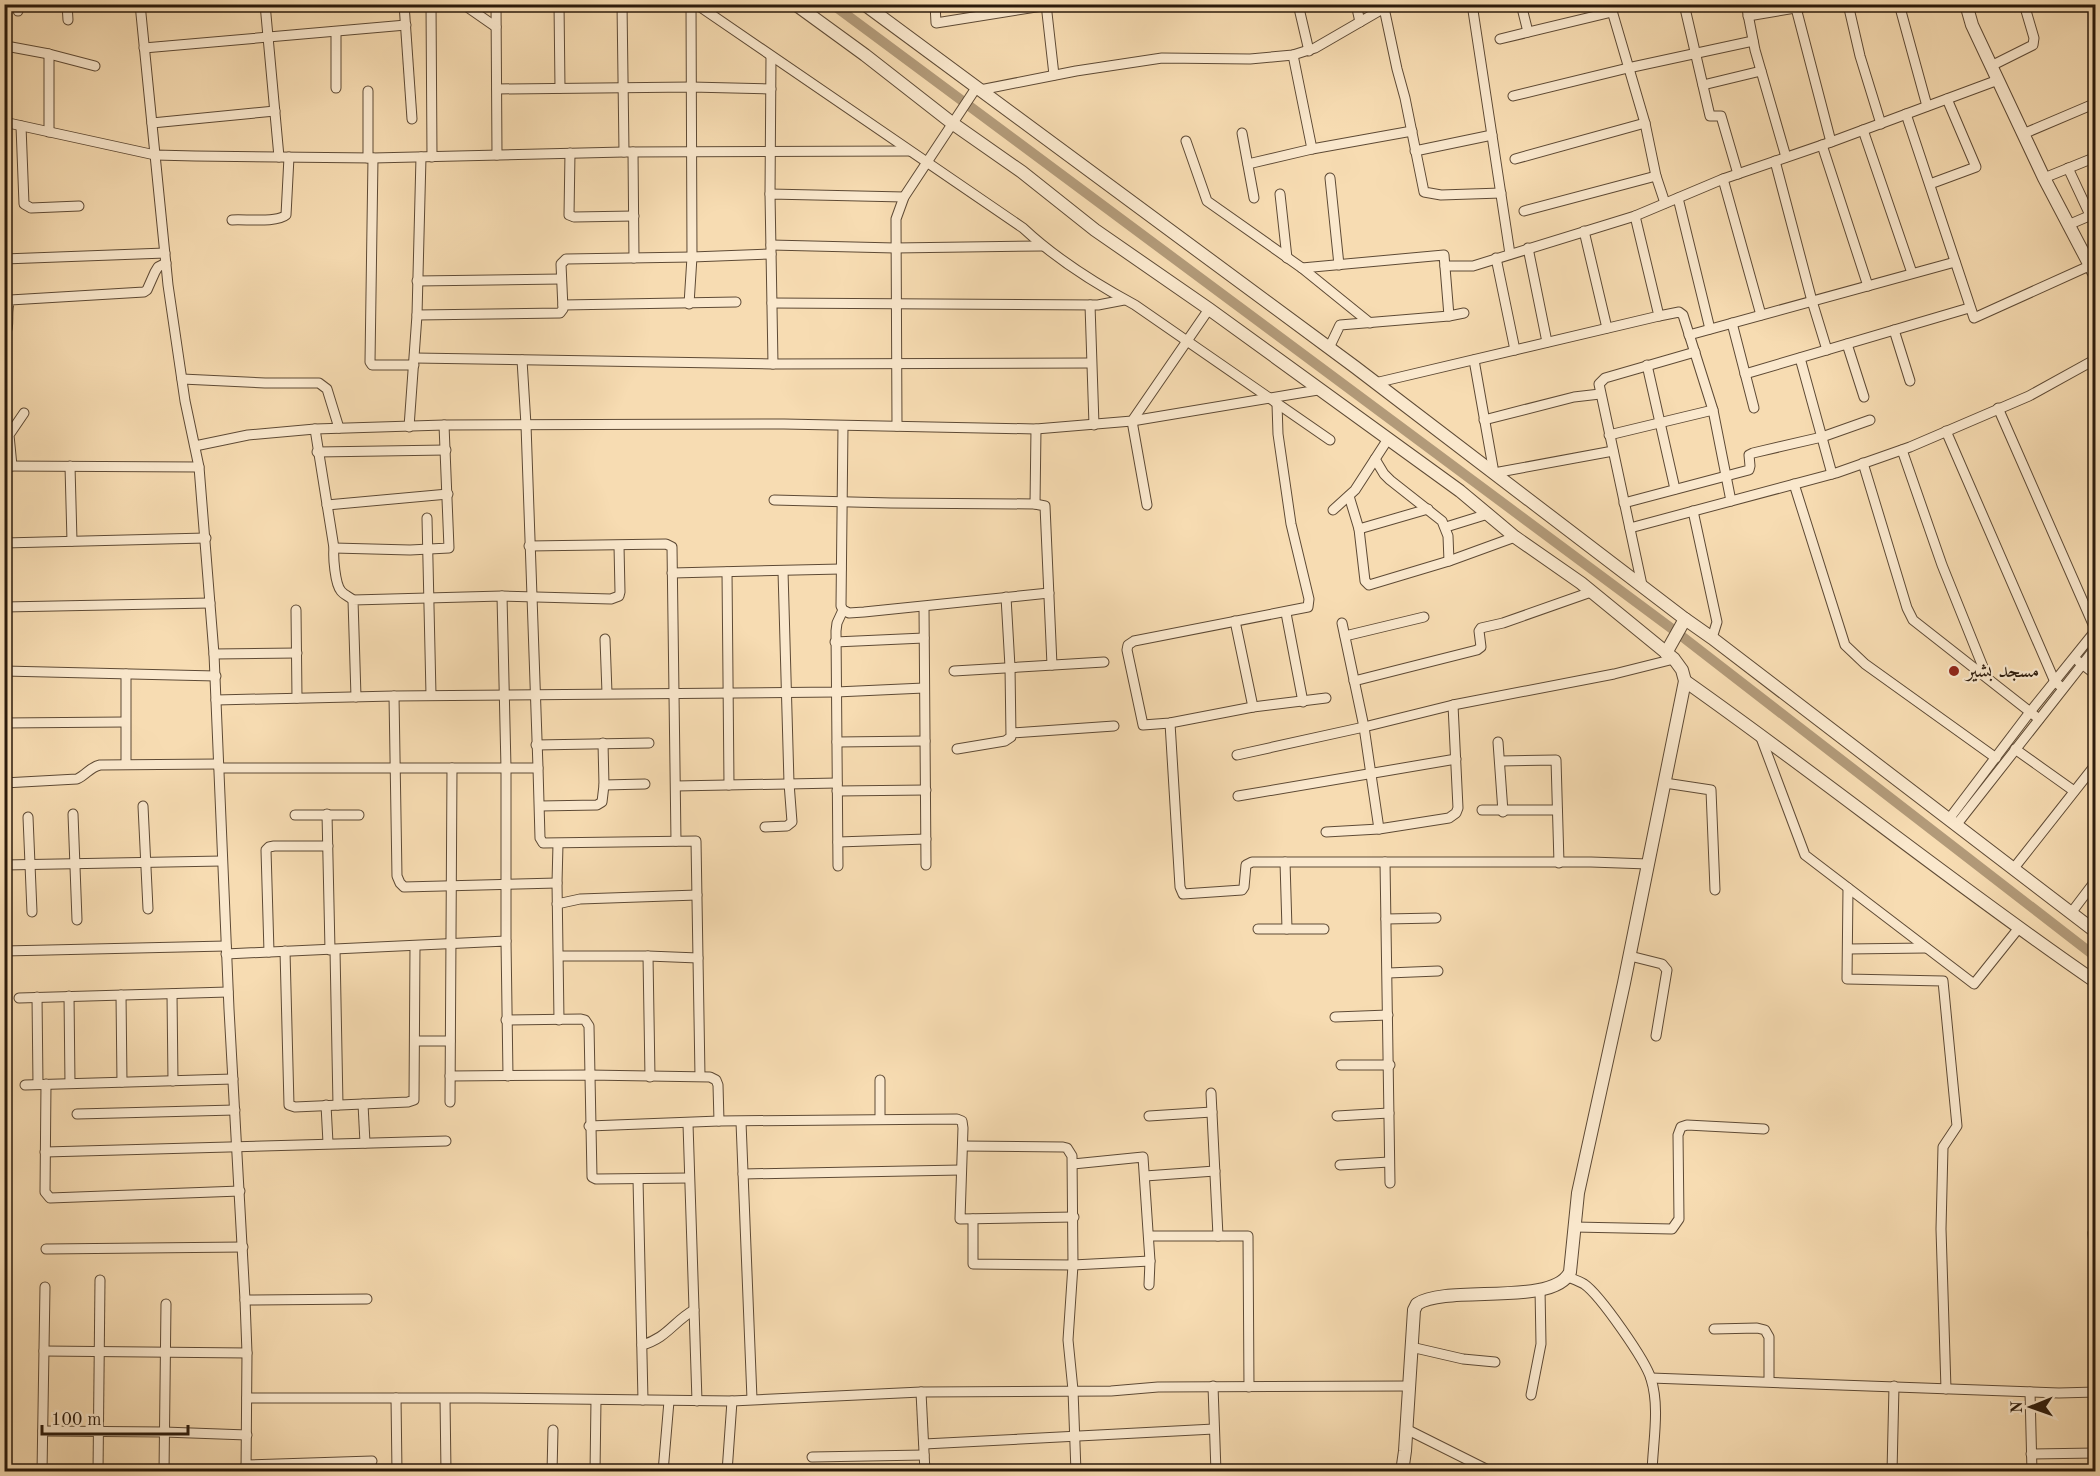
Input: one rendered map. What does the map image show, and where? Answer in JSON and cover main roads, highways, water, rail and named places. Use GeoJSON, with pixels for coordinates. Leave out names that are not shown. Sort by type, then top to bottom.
{"type":"FeatureCollection","features":[{"type":"Feature","properties":{"kind":"waterway"},"geometry":{"type":"LineString","coordinates":[[832,4],[1675,631],[2096,957]]}},
{"type":"Feature","properties":{"kind":"place","name":"مسجد بشیر"},"geometry":{"type":"Point","coordinates":[1954,671]}}]}
